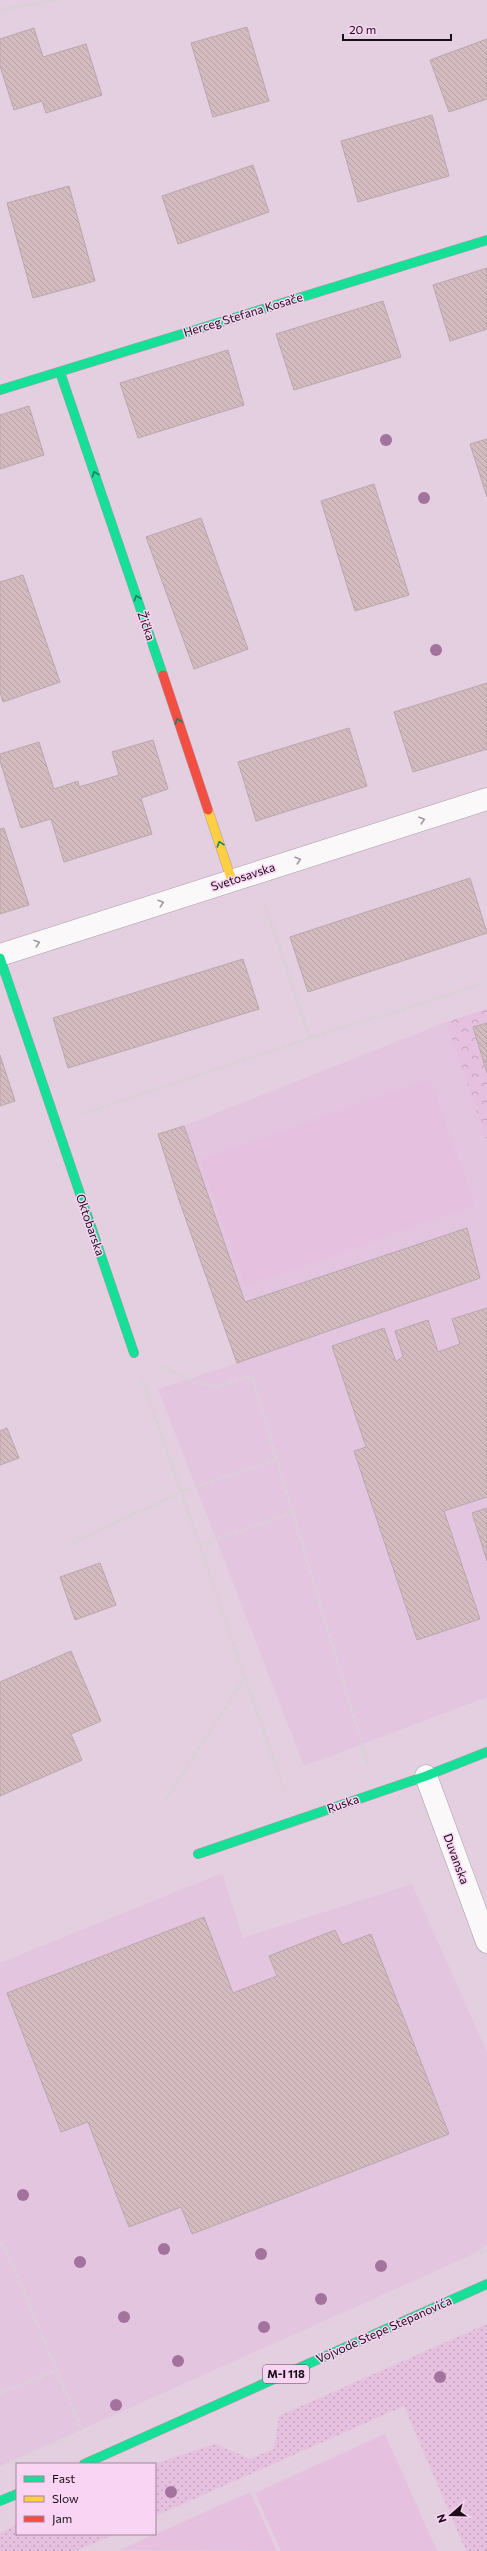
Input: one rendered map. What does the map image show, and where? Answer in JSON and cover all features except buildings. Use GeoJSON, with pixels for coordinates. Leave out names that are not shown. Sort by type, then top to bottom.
{"type":"FeatureCollection","features":[{"type":"Feature","properties":{"kind":"street","name":"Herceg Stefana Kosače"},"geometry":{"type":"LineString","coordinates":[[0,390],[487,240]]}},
{"type":"Feature","properties":{"kind":"street","name":"Žička"},"geometry":{"type":"LineString","coordinates":[[60,372],[232,881]]}},
{"type":"Feature","properties":{"kind":"street","name":"Svetosavska"},"geometry":{"type":"LineString","coordinates":[[0,956],[487,799]]}},
{"type":"Feature","properties":{"kind":"street","name":"Oktobarska"},"geometry":{"type":"LineString","coordinates":[[0,956],[54,1123],[134,1353]]}},
{"type":"Feature","properties":{"kind":"street","name":"Ruska"},"geometry":{"type":"LineString","coordinates":[[198,1854],[426,1776],[487,1752]]}},
{"type":"Feature","properties":{"kind":"street","name":"Duvanska"},"geometry":{"type":"LineString","coordinates":[[426,1776],[487,1942]]}},
{"type":"Feature","properties":{"kind":"street","name":"Vojvode Stepe Stepanovića"},"geometry":{"type":"LineString","coordinates":[[86,2463],[487,2284]]}},
{"type":"Feature","properties":{"kind":"street"},"geometry":{"type":"LineString","coordinates":[[0,2501],[16,2494]]}},
{"type":"Feature","properties":{"kind":"path"},"geometry":{"type":"LineString","coordinates":[[0,10],[56,0]]}},
{"type":"Feature","properties":{"kind":"path"},"geometry":{"type":"LineString","coordinates":[[255,874],[310,1038]]}},
{"type":"Feature","properties":{"kind":"path"},"geometry":{"type":"LineString","coordinates":[[54,1123],[310,1038],[487,983]]}},
{"type":"Feature","properties":{"kind":"path"},"geometry":{"type":"LineString","coordinates":[[134,1353],[193,1382],[217,1387],[252,1376],[377,1793]]}},
{"type":"Feature","properties":{"kind":"path"},"geometry":{"type":"LineString","coordinates":[[134,1353],[295,1821]]}},
{"type":"Feature","properties":{"kind":"path"},"geometry":{"type":"LineString","coordinates":[[66,1545],[182,1492],[276,1459]]}},
{"type":"Feature","properties":{"kind":"path"},"geometry":{"type":"LineString","coordinates":[[200,1545],[293,1512]]}},
{"type":"Feature","properties":{"kind":"path"},"geometry":{"type":"LineString","coordinates":[[164,1803],[245,1677]]}},
{"type":"Feature","properties":{"kind":"path"},"geometry":{"type":"LineString","coordinates":[[0,2243],[6,2250],[58,2370],[82,2430]]}},
{"type":"Feature","properties":{"kind":"path"},"geometry":{"type":"LineString","coordinates":[[0,2393],[58,2370]]}},
{"type":"Feature","properties":{"kind":"shaded area"},"geometry":{"type":"Polygon","coordinates":[[[446,1022],[487,1142],[487,1697],[304,1766],[158,1389],[237,1363],[158,1134],[184,1126],[446,1022]]]}},
{"type":"Feature","properties":{"kind":"shaded area"},"geometry":{"type":"Polygon","coordinates":[[[222,1873],[243,1938],[412,1884],[487,2052],[487,2245],[469,2256],[0,2466],[0,1963],[222,1873]]]}},
{"type":"Feature","properties":{"kind":"green space"},"geometry":{"type":"Polygon","coordinates":[[[487,1009],[487,1142],[446,1022],[487,1009]]]}},
{"type":"Feature","properties":{"kind":"green space"},"geometry":{"type":"Polygon","coordinates":[[[430,1078],[475,1205],[245,1286],[200,1160],[430,1078]]]}},
{"type":"Feature","properties":{"kind":"green space"},"geometry":{"type":"Polygon","coordinates":[[[487,2324],[487,2551],[466,2551],[404,2406],[156,2516],[156,2463],[215,2444],[250,2459],[274,2449],[279,2416],[487,2324]]]}},
{"type":"Feature","properties":{"kind":"green space"},"geometry":{"type":"Polygon","coordinates":[[[385,2434],[437,2551],[281,2551],[255,2493],[385,2434]]]}},
{"type":"Feature","properties":{"kind":"green space"},"geometry":{"type":"Polygon","coordinates":[[[250,2492],[277,2551],[120,2550],[250,2492]]]}},
{"type":"Feature","properties":{"kind":"green space"},"geometry":{"type":"Polygon","coordinates":[[[16,2525],[16,2535],[113,2535],[76,2551],[0,2551],[0,2533],[16,2525]]]}},
{"type":"Feature","properties":{"kind":"traffic: fast"},"geometry":{"type":"LineString","coordinates":[[0,390],[487,240]]}},
{"type":"Feature","properties":{"kind":"traffic: fast"},"geometry":{"type":"LineString","coordinates":[[60,372],[163,675]]}},
{"type":"Feature","properties":{"kind":"traffic: fast"},"geometry":{"type":"LineString","coordinates":[[0,958],[134,1353]]}},
{"type":"Feature","properties":{"kind":"traffic: fast"},"geometry":{"type":"LineString","coordinates":[[198,1854],[426,1776],[487,1752]]}},
{"type":"Feature","properties":{"kind":"traffic: fast"},"geometry":{"type":"LineString","coordinates":[[86,2463],[487,2284]]}},
{"type":"Feature","properties":{"kind":"traffic: fast"},"geometry":{"type":"LineString","coordinates":[[0,2501],[16,2494]]}},
{"type":"Feature","properties":{"kind":"traffic: slow"},"geometry":{"type":"LineString","coordinates":[[208,810],[232,881]]}},
{"type":"Feature","properties":{"kind":"traffic: jam"},"geometry":{"type":"LineString","coordinates":[[163,675],[208,810]]}}]}
